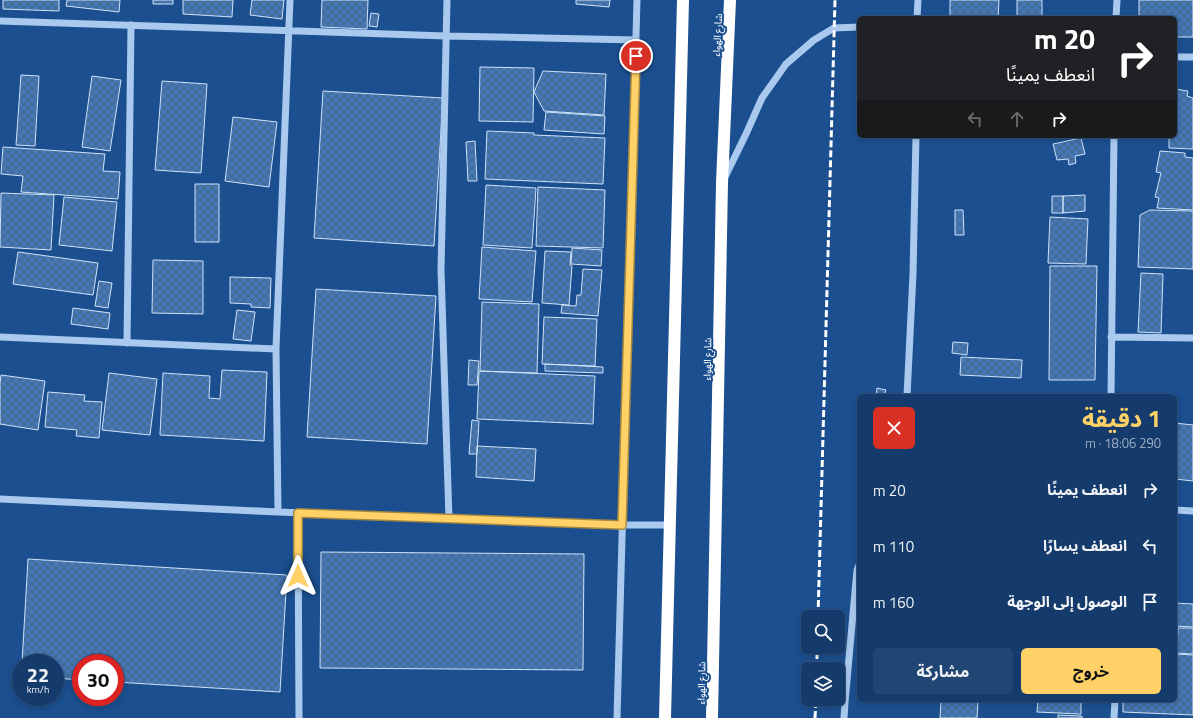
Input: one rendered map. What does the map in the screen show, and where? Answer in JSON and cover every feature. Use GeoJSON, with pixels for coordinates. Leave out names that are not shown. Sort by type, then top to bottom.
{"type":"FeatureCollection","features":[{"type":"Feature","properties":{"kind":"highway"},"geometry":{"type":"LineString","coordinates":[[665,718],[683,0]]}},
{"type":"Feature","properties":{"kind":"highway","name":"شارع الهواء"},"geometry":{"type":"LineString","coordinates":[[712,718],[722,183],[730,0]]}},
{"type":"Feature","properties":{"kind":"street"},"geometry":{"type":"LineString","coordinates":[[278,512],[276,349],[290,0]]}},
{"type":"Feature","properties":{"kind":"street"},"geometry":{"type":"LineString","coordinates":[[447,0],[442,270],[449,519]]}},
{"type":"Feature","properties":{"kind":"street"},"geometry":{"type":"LineString","coordinates":[[617,718],[637,0]]}},
{"type":"Feature","properties":{"kind":"street"},"geometry":{"type":"LineString","coordinates":[[917,16],[918,0]]}},
{"type":"Feature","properties":{"kind":"street"},"geometry":{"type":"LineString","coordinates":[[1116,16],[1117,0]]}},
{"type":"Feature","properties":{"kind":"street"},"geometry":{"type":"LineString","coordinates":[[0,21],[446,36],[636,40]]}},
{"type":"Feature","properties":{"kind":"street"},"geometry":{"type":"LineString","coordinates":[[127,343],[131,25]]}},
{"type":"Feature","properties":{"kind":"street"},"geometry":{"type":"LineString","coordinates":[[722,183],[762,98],[786,64],[814,40],[834,28],[857,27]]}},
{"type":"Feature","properties":{"kind":"street"},"geometry":{"type":"LineString","coordinates":[[1177,57],[1193,58]]}},
{"type":"Feature","properties":{"kind":"street"},"geometry":{"type":"LineString","coordinates":[[907,394],[913,274],[916,138]]}},
{"type":"Feature","properties":{"kind":"street"},"geometry":{"type":"LineString","coordinates":[[1111,394],[1114,138]]}},
{"type":"Feature","properties":{"kind":"street"},"geometry":{"type":"LineString","coordinates":[[0,337],[276,349]]}},
{"type":"Feature","properties":{"kind":"street"},"geometry":{"type":"LineString","coordinates":[[1111,337],[1193,338]]}},
{"type":"Feature","properties":{"kind":"street"},"geometry":{"type":"LineString","coordinates":[[0,499],[449,519],[622,525],[670,525]]}},
{"type":"Feature","properties":{"kind":"street"},"geometry":{"type":"LineString","coordinates":[[1177,510],[1193,512]]}},
{"type":"Feature","properties":{"kind":"street"},"geometry":{"type":"LineString","coordinates":[[298,513],[299,718]]}},
{"type":"Feature","properties":{"kind":"street"},"geometry":{"type":"LineString","coordinates":[[844,718],[844,702],[857,578]]}},
{"type":"Feature","properties":{"kind":"street"},"geometry":{"type":"LineString","coordinates":[[1114,718],[1115,702]]}},
{"type":"Feature","properties":{"kind":"building"},"geometry":{"type":"Polygon","coordinates":[[[3,0],[59,0],[59,11],[3,9],[3,0]]]}},
{"type":"Feature","properties":{"kind":"building"},"geometry":{"type":"Polygon","coordinates":[[[67,0],[120,0],[119,12],[66,6],[67,0]]]}},
{"type":"Feature","properties":{"kind":"building"},"geometry":{"type":"Polygon","coordinates":[[[153,0],[173,0],[173,4],[153,4],[153,0]]]}},
{"type":"Feature","properties":{"kind":"building"},"geometry":{"type":"Polygon","coordinates":[[[183,0],[233,0],[232,17],[183,14],[183,0]]]}},
{"type":"Feature","properties":{"kind":"building"},"geometry":{"type":"Polygon","coordinates":[[[252,0],[284,0],[282,19],[250,15],[252,0]]]}},
{"type":"Feature","properties":{"kind":"building"},"geometry":{"type":"Polygon","coordinates":[[[322,0],[368,0],[367,29],[321,27],[322,0]]]}},
{"type":"Feature","properties":{"kind":"building"},"geometry":{"type":"Polygon","coordinates":[[[576,0],[610,0],[609,7],[576,4],[576,0]]]}},
{"type":"Feature","properties":{"kind":"building"},"geometry":{"type":"Polygon","coordinates":[[[950,0],[999,0],[998,16],[950,16],[950,0]]]}},
{"type":"Feature","properties":{"kind":"building"},"geometry":{"type":"Polygon","coordinates":[[[1017,0],[1042,0],[1042,16],[1017,16],[1017,0]]]}},
{"type":"Feature","properties":{"kind":"building"},"geometry":{"type":"Polygon","coordinates":[[[1139,0],[1193,0],[1193,37],[1177,37],[1177,16],[1139,16],[1139,0]]]}},
{"type":"Feature","properties":{"kind":"building"},"geometry":{"type":"Polygon","coordinates":[[[371,13],[379,14],[377,27],[369,26],[371,13]]]}},
{"type":"Feature","properties":{"kind":"building"},"geometry":{"type":"Polygon","coordinates":[[[480,67],[534,68],[533,122],[479,121],[480,67]]]}},
{"type":"Feature","properties":{"kind":"building"},"geometry":{"type":"Polygon","coordinates":[[[543,71],[606,74],[604,115],[544,111],[534,92],[543,71]]]}},
{"type":"Feature","properties":{"kind":"building"},"geometry":{"type":"Polygon","coordinates":[[[21,75],[39,76],[35,146],[16,145],[21,75]]]}},
{"type":"Feature","properties":{"kind":"building"},"geometry":{"type":"Polygon","coordinates":[[[92,76],[121,80],[110,151],[82,147],[92,76]]]}},
{"type":"Feature","properties":{"kind":"building"},"geometry":{"type":"Polygon","coordinates":[[[162,81],[207,84],[201,173],[155,170],[162,81]]]}},
{"type":"Feature","properties":{"kind":"building"},"geometry":{"type":"Polygon","coordinates":[[[1177,89],[1188,91],[1187,96],[1193,98],[1193,149],[1169,148],[1169,138],[1177,138],[1177,89]]]}},
{"type":"Feature","properties":{"kind":"building"},"geometry":{"type":"Polygon","coordinates":[[[323,91],[443,98],[434,246],[314,238],[323,91]]]}},
{"type":"Feature","properties":{"kind":"building"},"geometry":{"type":"Polygon","coordinates":[[[546,112],[605,116],[604,134],[544,130],[546,112]]]}},
{"type":"Feature","properties":{"kind":"building"},"geometry":{"type":"Polygon","coordinates":[[[233,117],[277,122],[269,187],[225,181],[233,117]]]}},
{"type":"Feature","properties":{"kind":"building"},"geometry":{"type":"Polygon","coordinates":[[[487,131],[534,133],[534,135],[605,138],[603,184],[485,179],[487,131]]]}},
{"type":"Feature","properties":{"kind":"building"},"geometry":{"type":"Polygon","coordinates":[[[1081,138],[1085,154],[1075,156],[1076,163],[1069,165],[1068,159],[1057,160],[1053,144],[1081,138]]]}},
{"type":"Feature","properties":{"kind":"building"},"geometry":{"type":"Polygon","coordinates":[[[475,141],[477,181],[468,181],[466,142],[475,141]]]}},
{"type":"Feature","properties":{"kind":"building"},"geometry":{"type":"Polygon","coordinates":[[[3,147],[105,154],[103,171],[120,172],[118,199],[21,192],[23,176],[1,174],[3,147]]]}},
{"type":"Feature","properties":{"kind":"building"},"geometry":{"type":"Polygon","coordinates":[[[1160,151],[1185,153],[1185,157],[1193,158],[1193,210],[1157,208],[1159,198],[1155,197],[1161,173],[1156,172],[1160,151]]]}},
{"type":"Feature","properties":{"kind":"building"},"geometry":{"type":"Polygon","coordinates":[[[195,184],[219,184],[219,242],[195,242],[195,184]]]}},
{"type":"Feature","properties":{"kind":"building"},"geometry":{"type":"Polygon","coordinates":[[[486,185],[536,188],[532,248],[483,245],[486,185]]]}},
{"type":"Feature","properties":{"kind":"building"},"geometry":{"type":"Polygon","coordinates":[[[538,187],[605,190],[603,248],[536,246],[538,187]]]}},
{"type":"Feature","properties":{"kind":"building"},"geometry":{"type":"Polygon","coordinates":[[[1,193],[54,195],[51,250],[0,247],[1,193]]]}},
{"type":"Feature","properties":{"kind":"building"},"geometry":{"type":"Polygon","coordinates":[[[1085,195],[1085,211],[1063,213],[1063,196],[1085,195]]]}},
{"type":"Feature","properties":{"kind":"building"},"geometry":{"type":"Polygon","coordinates":[[[1052,196],[1063,196],[1063,213],[1052,213],[1052,196]]]}},
{"type":"Feature","properties":{"kind":"building"},"geometry":{"type":"Polygon","coordinates":[[[64,197],[117,202],[112,251],[59,245],[64,197]]]}},
{"type":"Feature","properties":{"kind":"building"},"geometry":{"type":"Polygon","coordinates":[[[955,210],[963,210],[964,235],[955,235],[955,210]]]}},
{"type":"Feature","properties":{"kind":"building"},"geometry":{"type":"Polygon","coordinates":[[[1150,210],[1193,211],[1193,269],[1138,267],[1140,215],[1150,210]]]}},
{"type":"Feature","properties":{"kind":"building"},"geometry":{"type":"Polygon","coordinates":[[[1050,217],[1088,219],[1086,264],[1048,263],[1050,217]]]}},
{"type":"Feature","properties":{"kind":"building"},"geometry":{"type":"Polygon","coordinates":[[[482,247],[536,251],[532,302],[479,299],[482,247]]]}},
{"type":"Feature","properties":{"kind":"building"},"geometry":{"type":"Polygon","coordinates":[[[572,248],[602,250],[601,266],[571,264],[572,248]]]}},
{"type":"Feature","properties":{"kind":"building"},"geometry":{"type":"Polygon","coordinates":[[[545,251],[571,252],[570,265],[572,266],[569,305],[542,303],[545,251]]]}},
{"type":"Feature","properties":{"kind":"building"},"geometry":{"type":"Polygon","coordinates":[[[18,252],[98,263],[93,295],[13,284],[18,252]]]}},
{"type":"Feature","properties":{"kind":"building"},"geometry":{"type":"Polygon","coordinates":[[[153,260],[203,261],[203,314],[152,313],[153,260]]]}},
{"type":"Feature","properties":{"kind":"building"},"geometry":{"type":"Polygon","coordinates":[[[1050,266],[1097,266],[1095,380],[1049,380],[1050,266]]]}},
{"type":"Feature","properties":{"kind":"building"},"geometry":{"type":"Polygon","coordinates":[[[583,269],[602,270],[598,316],[561,313],[562,305],[576,306],[577,295],[581,295],[583,269]]]}},
{"type":"Feature","properties":{"kind":"building"},"geometry":{"type":"Polygon","coordinates":[[[1141,273],[1163,274],[1161,333],[1138,332],[1141,273]]]}},
{"type":"Feature","properties":{"kind":"building"},"geometry":{"type":"Polygon","coordinates":[[[230,277],[271,278],[270,308],[251,307],[251,304],[230,303],[230,277]]]}},
{"type":"Feature","properties":{"kind":"building"},"geometry":{"type":"Polygon","coordinates":[[[99,281],[112,283],[108,308],[95,306],[99,281]]]}},
{"type":"Feature","properties":{"kind":"building"},"geometry":{"type":"Polygon","coordinates":[[[316,289],[436,296],[427,444],[307,437],[316,289]]]}},
{"type":"Feature","properties":{"kind":"building"},"geometry":{"type":"Polygon","coordinates":[[[482,302],[539,304],[537,373],[480,371],[482,302]]]}},
{"type":"Feature","properties":{"kind":"building"},"geometry":{"type":"Polygon","coordinates":[[[73,308],[110,313],[108,329],[71,324],[73,308]]]}},
{"type":"Feature","properties":{"kind":"building"},"geometry":{"type":"Polygon","coordinates":[[[237,310],[255,312],[251,341],[233,339],[237,310]]]}},
{"type":"Feature","properties":{"kind":"building"},"geometry":{"type":"Polygon","coordinates":[[[544,317],[597,319],[595,366],[542,364],[544,317]]]}},
{"type":"Feature","properties":{"kind":"building"},"geometry":{"type":"Polygon","coordinates":[[[953,342],[968,343],[967,355],[952,353],[953,342]]]}},
{"type":"Feature","properties":{"kind":"building"},"geometry":{"type":"Polygon","coordinates":[[[961,357],[1022,360],[1021,378],[960,375],[961,357]]]}},
{"type":"Feature","properties":{"kind":"building"},"geometry":{"type":"Polygon","coordinates":[[[469,360],[479,361],[477,385],[468,385],[469,360]]]}},
{"type":"Feature","properties":{"kind":"building"},"geometry":{"type":"Polygon","coordinates":[[[545,364],[603,367],[603,373],[545,371],[545,364]]]}},
{"type":"Feature","properties":{"kind":"building"},"geometry":{"type":"Polygon","coordinates":[[[222,370],[267,372],[264,441],[160,435],[163,373],[210,376],[209,398],[220,399],[222,370]]]}},
{"type":"Feature","properties":{"kind":"building"},"geometry":{"type":"Polygon","coordinates":[[[479,371],[595,376],[593,424],[477,419],[479,371]]]}},
{"type":"Feature","properties":{"kind":"building"},"geometry":{"type":"Polygon","coordinates":[[[109,373],[157,379],[150,435],[102,430],[109,373]]]}},
{"type":"Feature","properties":{"kind":"building"},"geometry":{"type":"Polygon","coordinates":[[[1,375],[45,381],[38,430],[0,424],[1,375]]]}},
{"type":"Feature","properties":{"kind":"building"},"geometry":{"type":"Polygon","coordinates":[[[877,388],[886,390],[885,394],[876,394],[877,388]]]}},
{"type":"Feature","properties":{"kind":"building"},"geometry":{"type":"Polygon","coordinates":[[[48,392],[85,395],[84,401],[102,402],[99,438],[76,436],[77,430],[45,427],[48,392]]]}},
{"type":"Feature","properties":{"kind":"building"},"geometry":{"type":"Polygon","coordinates":[[[472,420],[479,421],[477,454],[469,454],[472,420]]]}},
{"type":"Feature","properties":{"kind":"building"},"geometry":{"type":"Polygon","coordinates":[[[1177,423],[1193,425],[1193,481],[1177,479],[1177,423]]]}},
{"type":"Feature","properties":{"kind":"building"},"geometry":{"type":"Polygon","coordinates":[[[477,446],[536,449],[534,481],[476,477],[477,446]]]}},
{"type":"Feature","properties":{"kind":"building"},"geometry":{"type":"Polygon","coordinates":[[[321,552],[584,554],[583,670],[320,668],[321,552]]]}},
{"type":"Feature","properties":{"kind":"building"},"geometry":{"type":"Polygon","coordinates":[[[28,559],[287,575],[280,692],[124,683],[124,654],[72,654],[72,679],[64,679],[64,654],[23,654],[28,559]]]}},
{"type":"Feature","properties":{"kind":"building"},"geometry":{"type":"Polygon","coordinates":[[[1177,603],[1193,604],[1193,627],[1177,626],[1177,603]]]}},
{"type":"Feature","properties":{"kind":"building"},"geometry":{"type":"Polygon","coordinates":[[[1178,628],[1193,628],[1193,654],[1177,653],[1178,628]]]}},
{"type":"Feature","properties":{"kind":"building"},"geometry":{"type":"Polygon","coordinates":[[[1177,654],[1193,655],[1193,715],[1123,712],[1123,702],[1177,702],[1177,654]]]}},
{"type":"Feature","properties":{"kind":"building"},"geometry":{"type":"Polygon","coordinates":[[[941,702],[978,702],[977,718],[940,718],[941,702]]]}},
{"type":"Feature","properties":{"kind":"building"},"geometry":{"type":"Polygon","coordinates":[[[1038,702],[1081,702],[1081,714],[1037,712],[1038,702]]]}},
{"type":"Feature","properties":{"kind":"building"},"geometry":{"type":"Polygon","coordinates":[[[1058,715],[1082,716],[1082,718],[1058,718],[1058,715]]]}},
{"type":"Feature","properties":{"kind":"railway"},"geometry":{"type":"LineString","coordinates":[[818,610],[835,0]]}},
{"type":"Feature","properties":{"kind":"railway"},"geometry":{"type":"LineString","coordinates":[[817,654],[817,662]]}},
{"type":"Feature","properties":{"kind":"railway"},"geometry":{"type":"LineString","coordinates":[[815,718],[816,706]]}},
{"type":"Feature","properties":{"kind":"route"},"geometry":{"type":"LineString","coordinates":[[298,576],[298,513],[622,525],[636,56]]}}]}
